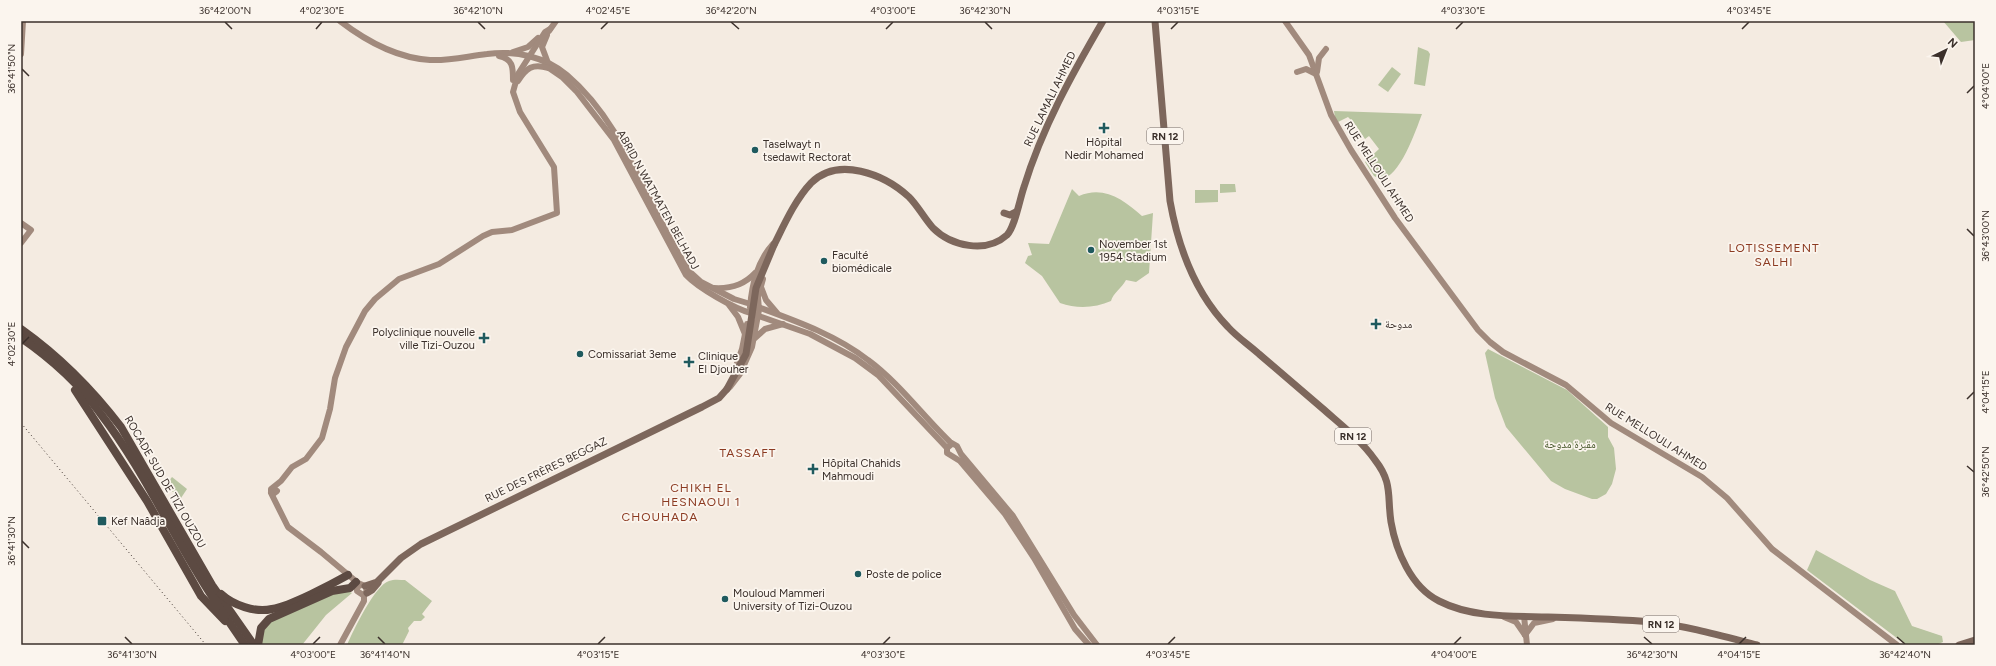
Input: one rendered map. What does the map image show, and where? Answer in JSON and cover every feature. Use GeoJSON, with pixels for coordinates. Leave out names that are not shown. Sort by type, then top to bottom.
{"type":"FeatureCollection","features":[{"type":"Feature","properties":{"kind":"highway","name":"ROCADE SUD DE TIZI OUZOU"},"geometry":{"type":"LineString","coordinates":[[21,329],[46,347],[71,370],[105,406],[121,427],[212,585],[254,645]]}},
{"type":"Feature","properties":{"kind":"highway"},"geometry":{"type":"LineString","coordinates":[[21,338],[52,362],[83,401],[147,501],[201,596],[209,607],[233,628],[245,645]]}},
{"type":"Feature","properties":{"kind":"highway"},"geometry":{"type":"LineString","coordinates":[[212,585],[230,601],[242,607],[272,610],[346,576]]}},
{"type":"Feature","properties":{"kind":"highway"},"geometry":{"type":"LineString","coordinates":[[258,645],[261,628],[269,619],[332,591],[360,588]]}},
{"type":"Feature","properties":{"kind":"main road"},"geometry":{"type":"LineString","coordinates":[[21,54],[23,21]]}},
{"type":"Feature","properties":{"kind":"main road"},"geometry":{"type":"LineString","coordinates":[[340,21],[381,46],[407,56],[430,60],[445,60],[488,54],[507,54],[523,50],[548,32]]}},
{"type":"Feature","properties":{"kind":"main road"},"geometry":{"type":"LineString","coordinates":[[340,645],[358,612],[360,588],[288,527],[276,503],[274,491],[292,467],[306,459],[322,438],[330,409],[335,378],[346,348],[365,311],[375,299],[399,279],[439,264],[483,236],[492,232],[512,230],[557,213],[556,181],[552,164],[520,112],[513,92],[518,74],[556,21]]}},
{"type":"Feature","properties":{"kind":"main road","name":"RUE LAMALI AHMED"},"geometry":{"type":"LineString","coordinates":[[775,243],[801,196],[816,179],[836,170],[861,171],[881,179],[900,190],[915,204],[934,229],[954,242],[976,246],[988,245],[1007,234],[1016,212],[1039,142],[1059,101],[1103,21]]}},
{"type":"Feature","properties":{"kind":"main road","name":"RN 12"},"geometry":{"type":"LineString","coordinates":[[1155,21],[1170,201],[1174,225],[1182,249],[1204,296],[1227,327],[1342,426],[1377,462],[1387,480],[1390,492],[1391,521],[1398,549],[1420,586],[1438,601],[1461,610],[1501,616],[1651,622],[1679,626],[1757,645]]}},
{"type":"Feature","properties":{"kind":"main road","name":"RUE MELLOULI AHMED"},"geometry":{"type":"LineString","coordinates":[[1285,21],[1309,55],[1331,115],[1394,218],[1478,330],[1503,352],[1566,385],[1611,423],[1702,477],[1727,498],[1772,549],[1897,645]]}},
{"type":"Feature","properties":{"kind":"main road"},"geometry":{"type":"LineString","coordinates":[[548,32],[542,48],[548,65]]}},
{"type":"Feature","properties":{"kind":"main road"},"geometry":{"type":"LineString","coordinates":[[1297,72],[1308,70],[1317,75],[1319,58],[1326,49]]}},
{"type":"Feature","properties":{"kind":"main road"},"geometry":{"type":"LineString","coordinates":[[488,54],[508,58],[512,63],[515,84]]}},
{"type":"Feature","properties":{"kind":"main road","name":"ABRID N WATMATEN BELHADJ"},"geometry":{"type":"LineString","coordinates":[[507,54],[530,57],[548,65],[577,92],[614,140],[686,275],[699,286],[722,299],[754,310]]}},
{"type":"Feature","properties":{"kind":"main road"},"geometry":{"type":"LineString","coordinates":[[515,84],[524,72],[532,66],[548,65],[573,81],[599,112],[626,153],[685,264],[696,278],[754,310],[838,347],[878,375],[949,446],[957,446],[958,450],[1013,516],[1089,645]]}},
{"type":"Feature","properties":{"kind":"main road"},"geometry":{"type":"LineString","coordinates":[[1004,213],[1010,215],[1016,212]]}},
{"type":"Feature","properties":{"kind":"main road"},"geometry":{"type":"LineString","coordinates":[[21,223],[31,230],[21,243]]}},
{"type":"Feature","properties":{"kind":"main road"},"geometry":{"type":"LineString","coordinates":[[727,389],[740,374],[755,338],[752,286],[757,270],[765,255],[775,243]]}},
{"type":"Feature","properties":{"kind":"main road"},"geometry":{"type":"LineString","coordinates":[[727,389],[742,349],[761,286],[775,249],[775,243]]}},
{"type":"Feature","properties":{"kind":"main road"},"geometry":{"type":"LineString","coordinates":[[727,389],[746,354],[756,288],[775,243]]}},
{"type":"Feature","properties":{"kind":"main road"},"geometry":{"type":"LineString","coordinates":[[709,286],[727,288],[738,285],[749,279],[757,270]]}},
{"type":"Feature","properties":{"kind":"main road"},"geometry":{"type":"LineString","coordinates":[[761,286],[766,300],[782,316]]}},
{"type":"Feature","properties":{"kind":"main road"},"geometry":{"type":"LineString","coordinates":[[722,299],[735,312],[745,335]]}},
{"type":"Feature","properties":{"kind":"main road"},"geometry":{"type":"LineString","coordinates":[[754,310],[782,316],[847,346],[868,359],[889,379],[949,446]]}},
{"type":"Feature","properties":{"kind":"main road"},"geometry":{"type":"LineString","coordinates":[[755,338],[765,329],[784,324]]}},
{"type":"Feature","properties":{"kind":"main road","name":"RUE DES FRÈRES BEGGAZ"},"geometry":{"type":"LineString","coordinates":[[360,588],[372,590],[401,558],[421,544],[702,408],[719,398],[727,389]]}},
{"type":"Feature","properties":{"kind":"main road"},"geometry":{"type":"LineString","coordinates":[[949,446],[947,453],[953,455],[991,495],[1019,533],[1079,627],[1097,645]]}},
{"type":"Feature","properties":{"kind":"main road"},"geometry":{"type":"LineString","coordinates":[[953,455],[958,450]]}},
{"type":"Feature","properties":{"kind":"main road"},"geometry":{"type":"LineString","coordinates":[[1501,616],[1516,622],[1525,635]]}},
{"type":"Feature","properties":{"kind":"main road"},"geometry":{"type":"LineString","coordinates":[[1524,616],[1527,645]]}},
{"type":"Feature","properties":{"kind":"main road"},"geometry":{"type":"LineString","coordinates":[[1525,635],[1534,623],[1564,618]]}},
{"type":"Feature","properties":{"kind":"main road"},"geometry":{"type":"LineString","coordinates":[[1959,645],[1975,640]]}},
{"type":"Feature","properties":{"kind":"green space"},"geometry":{"type":"Polygon","coordinates":[[[1943,21],[1975,21],[1975,40],[1961,42],[1943,21]]]}},
{"type":"Feature","properties":{"kind":"green space"},"geometry":{"type":"Polygon","coordinates":[[[1418,47],[1428,51],[1430,54],[1425,86],[1414,84],[1418,47]]]}},
{"type":"Feature","properties":{"kind":"green space"},"geometry":{"type":"Polygon","coordinates":[[[1392,67],[1401,74],[1388,92],[1378,85],[1392,67]]]}},
{"type":"Feature","properties":{"kind":"green space"},"geometry":{"type":"Polygon","coordinates":[[[1334,111],[1422,114],[1411,142],[1400,163],[1394,172],[1387,177],[1380,179],[1374,176],[1365,162],[1379,149],[1369,136],[1365,139],[1355,124],[1348,117],[1336,123],[1334,111]]]}},
{"type":"Feature","properties":{"kind":"green space"},"geometry":{"type":"Polygon","coordinates":[[[1220,184],[1235,184],[1236,192],[1220,193],[1220,184]]]}},
{"type":"Feature","properties":{"kind":"green space","name":"November 1st 1954 Stadium"},"geometry":{"type":"Polygon","coordinates":[[[1072,189],[1079,196],[1097,192],[1113,196],[1121,200],[1142,216],[1153,213],[1149,273],[1136,282],[1126,280],[1111,301],[1099,305],[1079,307],[1060,303],[1042,276],[1025,263],[1028,256],[1032,255],[1028,243],[1049,244],[1072,189]]]}},
{"type":"Feature","properties":{"kind":"green space"},"geometry":{"type":"Polygon","coordinates":[[[1195,190],[1218,190],[1218,202],[1195,203],[1195,190]]]}},
{"type":"Feature","properties":{"kind":"green space","name":"مقبرة مدوحة"},"geometry":{"type":"Polygon","coordinates":[[[1488,349],[1567,390],[1608,427],[1608,437],[1614,448],[1616,469],[1612,484],[1606,494],[1597,499],[1592,499],[1565,489],[1551,481],[1506,427],[1495,398],[1485,353],[1488,349]]]}},
{"type":"Feature","properties":{"kind":"green space"},"geometry":{"type":"Polygon","coordinates":[[[172,477],[187,489],[181,498],[165,486],[172,477]]]}},
{"type":"Feature","properties":{"kind":"green space"},"geometry":{"type":"Polygon","coordinates":[[[1816,550],[1870,580],[1895,591],[1912,626],[1942,636],[1943,642],[1936,645],[1906,645],[1807,570],[1816,550]]]}},
{"type":"Feature","properties":{"kind":"green space"},"geometry":{"type":"Polygon","coordinates":[[[405,580],[432,601],[422,614],[425,617],[421,621],[414,621],[408,628],[409,631],[402,645],[347,645],[365,609],[383,584],[389,581],[405,580]]]}},
{"type":"Feature","properties":{"kind":"green space"},"geometry":{"type":"Polygon","coordinates":[[[338,591],[348,591],[352,593],[326,615],[302,645],[261,645],[263,628],[269,621],[338,591]]]}},
{"type":"Feature","properties":{"kind":"railway"},"geometry":{"type":"LineString","coordinates":[[21,423],[206,645]]}},
{"type":"Feature","properties":{"kind":"place","name":"Hôpital Nedir Mohamed"},"geometry":{"type":"Point","coordinates":[1104,128]}},
{"type":"Feature","properties":{"kind":"place","name":"Taselwayt n tsedawit Rectorat"},"geometry":{"type":"Point","coordinates":[755,150]}},
{"type":"Feature","properties":{"kind":"place","name":"November 1st 1954 Stadium"},"geometry":{"type":"Point","coordinates":[1091,250]}},
{"type":"Feature","properties":{"kind":"place","name":"Faculté biomédicale"},"geometry":{"type":"Point","coordinates":[824,261]}},
{"type":"Feature","properties":{"kind":"place","name":"مدوحة"},"geometry":{"type":"Point","coordinates":[1376,324]}},
{"type":"Feature","properties":{"kind":"place","name":"Polyclinique nouvelle ville Tizi-Ouzou"},"geometry":{"type":"Point","coordinates":[484,338]}},
{"type":"Feature","properties":{"kind":"place","name":"Comissariat 3eme"},"geometry":{"type":"Point","coordinates":[580,354]}},
{"type":"Feature","properties":{"kind":"place","name":"Clinique El Djouher"},"geometry":{"type":"Point","coordinates":[689,362]}},
{"type":"Feature","properties":{"kind":"place","name":"Hôpital Chahids Mahmoudi"},"geometry":{"type":"Point","coordinates":[813,469]}},
{"type":"Feature","properties":{"kind":"place","name":"Kef Naâdja"},"geometry":{"type":"Point","coordinates":[102,521]}},
{"type":"Feature","properties":{"kind":"place","name":"Poste de police"},"geometry":{"type":"Point","coordinates":[858,574]}},
{"type":"Feature","properties":{"kind":"place","name":"Mouloud Mammeri University of Tizi-Ouzou"},"geometry":{"type":"Point","coordinates":[725,599]}},
{"type":"Feature","properties":{"kind":"district","name":"LOTISSEMENT SALHI"},"geometry":{"type":"Point","coordinates":[1774,255]}},
{"type":"Feature","properties":{"kind":"district","name":"TASSAFT"},"geometry":{"type":"Point","coordinates":[748,453]}},
{"type":"Feature","properties":{"kind":"district","name":"CHIKH EL HESNAOUI 1"},"geometry":{"type":"Point","coordinates":[701,495]}},
{"type":"Feature","properties":{"kind":"district","name":"CHOUHADA"},"geometry":{"type":"Point","coordinates":[660,517]}}]}
